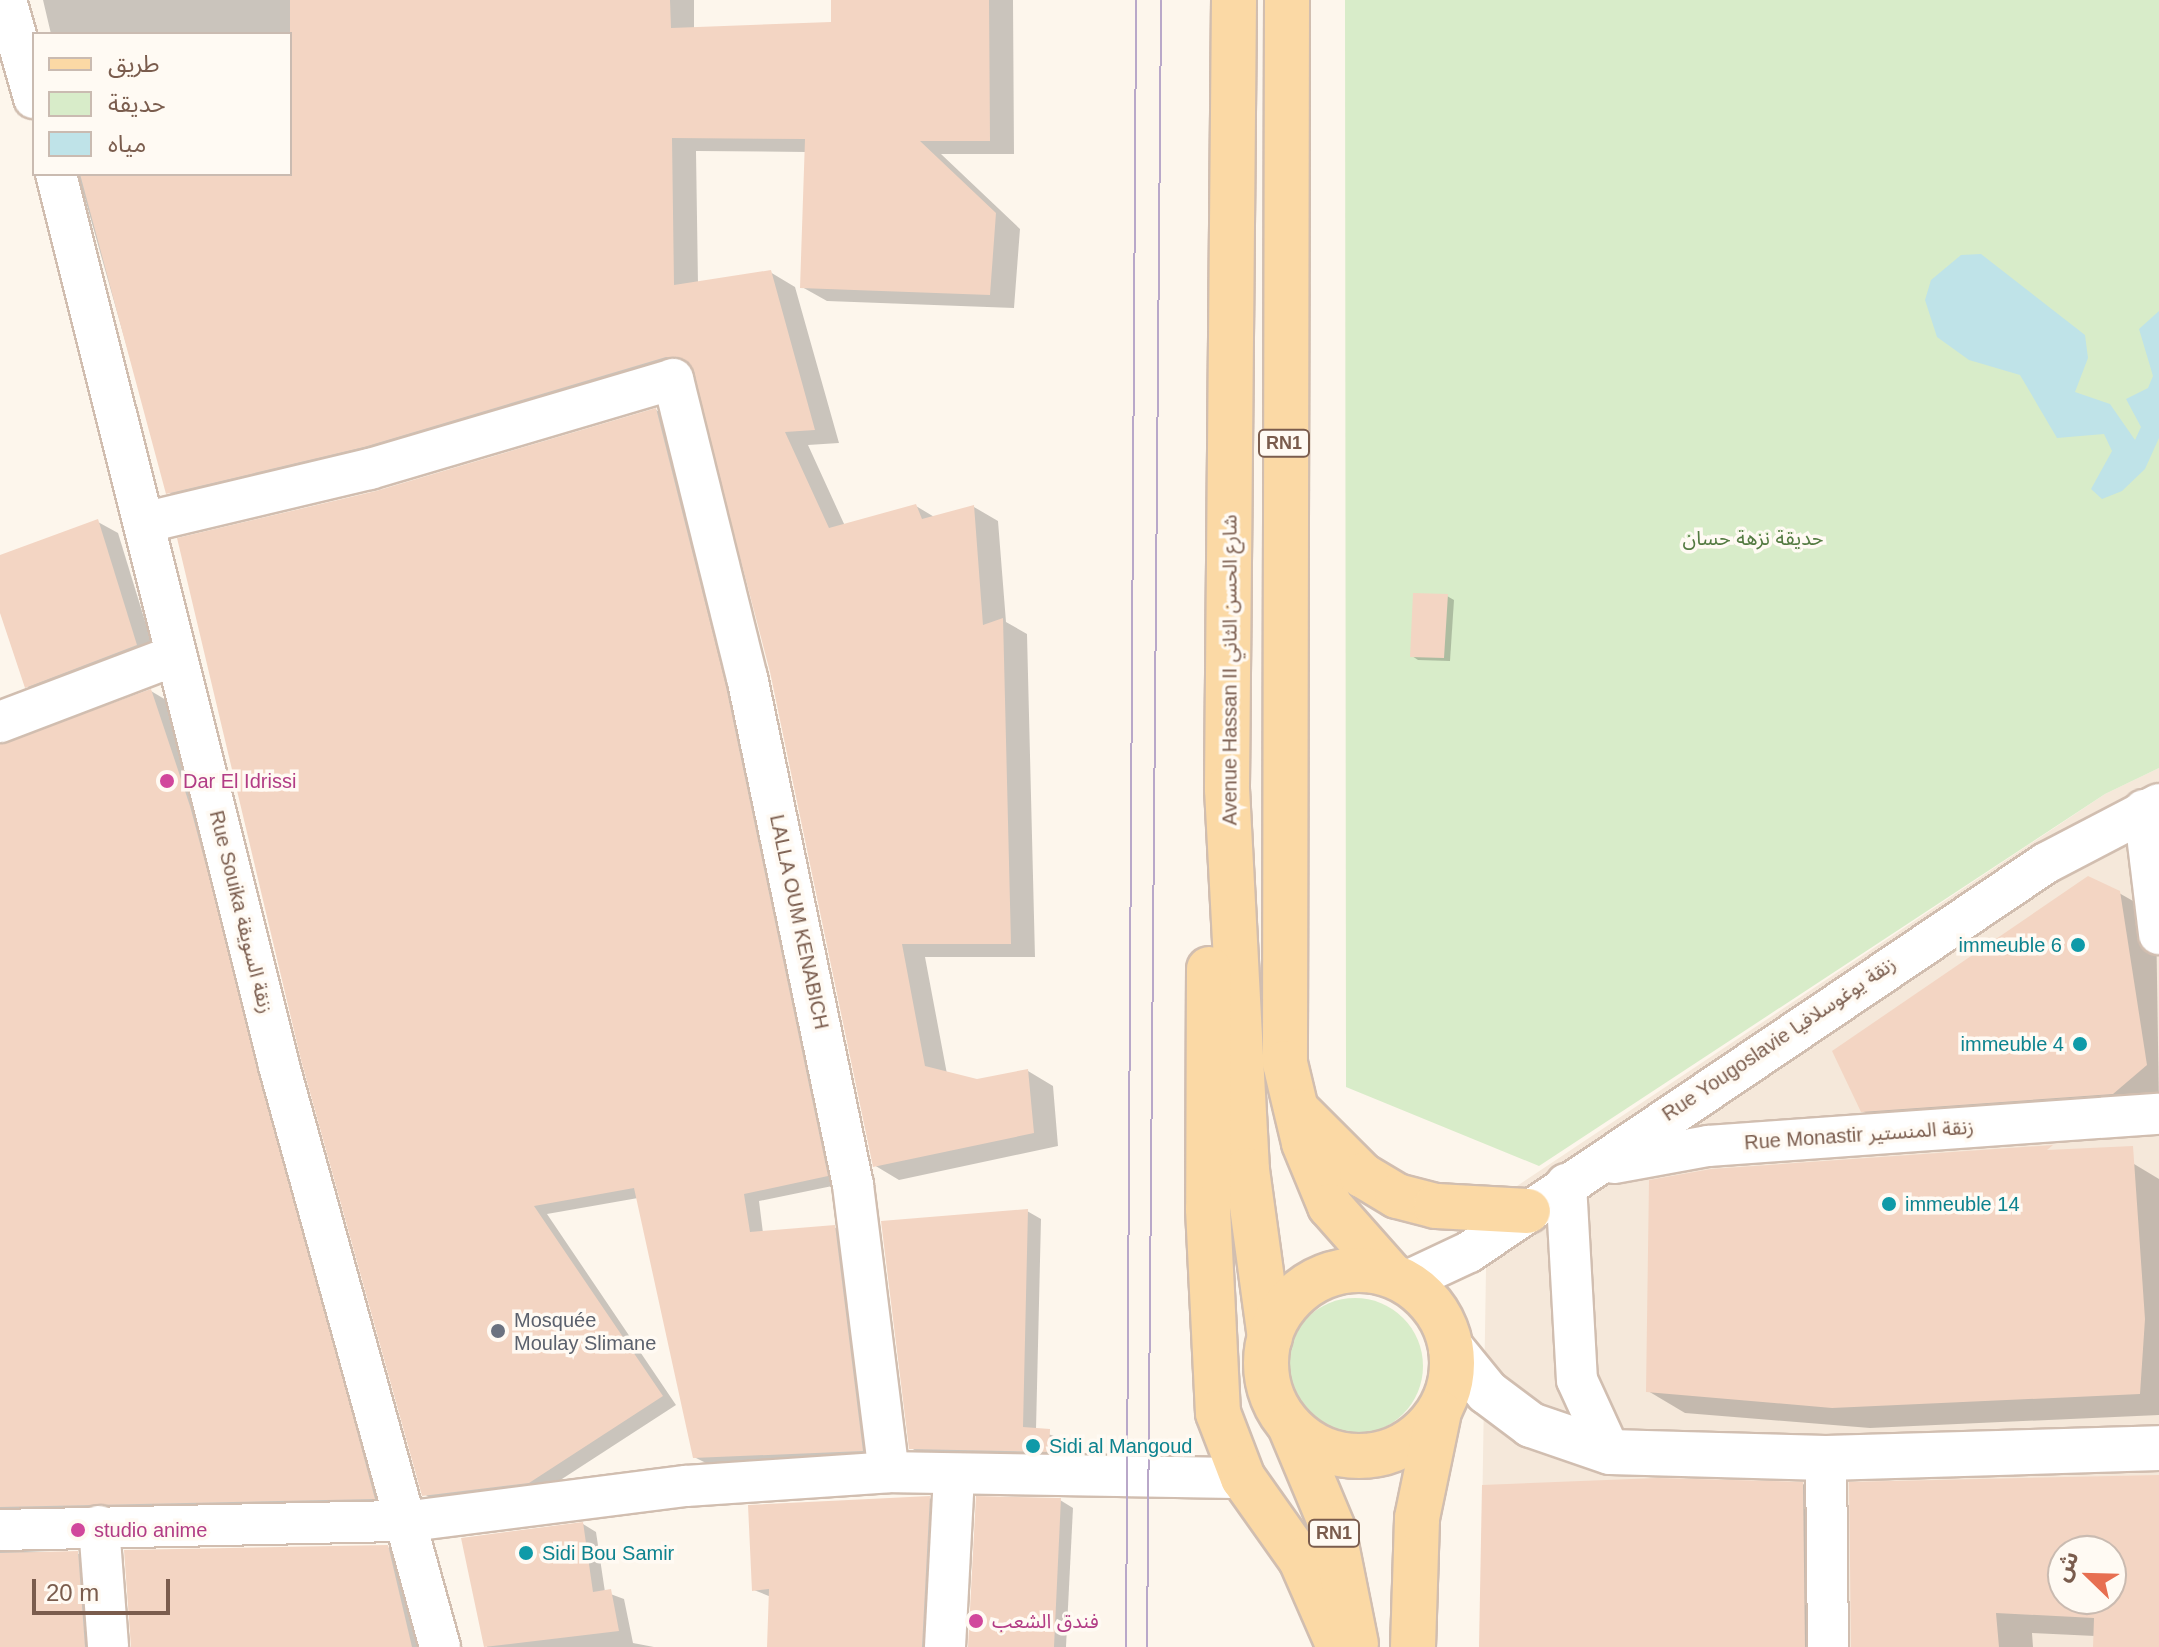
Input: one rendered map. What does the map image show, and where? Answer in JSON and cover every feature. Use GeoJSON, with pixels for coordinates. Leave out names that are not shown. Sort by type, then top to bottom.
{"type":"FeatureCollection","features":[{"type":"Feature","properties":{"kind":"main road","name":"Avenue Hassan II شارع الحسن الثاني"},"geometry":{"type":"LineString","coordinates":[[1234,0],[1227,789],[1247,1170],[1270,1337]]}},
{"type":"Feature","properties":{"kind":"main road","name":"RN1"},"geometry":{"type":"LineString","coordinates":[[1287,0],[1281,934],[1293,1107],[1330,1206],[1398,1279],[1435,1311],[1451,1348]]}},
{"type":"Feature","properties":{"kind":"main road"},"geometry":{"type":"LineString","coordinates":[[1227,789],[1210,863],[1208,1209],[1214,1390],[1243,1478],[1301,1560],[1339,1647]]}},
{"type":"Feature","properties":{"kind":"main road"},"geometry":{"type":"LineString","coordinates":[[1293,1107],[1362,1175],[1397,1196],[1436,1206],[1528,1211]]}},
{"type":"Feature","properties":{"kind":"main road"},"geometry":{"type":"LineString","coordinates":[[1270,1337],[1291,1300],[1327,1276],[1398,1279]]}},
{"type":"Feature","properties":{"kind":"main road","name":"RN1"},"geometry":{"type":"LineString","coordinates":[[1270,1337],[1271,1393],[1290,1426],[1333,1529],[1357,1647]]}},
{"type":"Feature","properties":{"kind":"main road"},"geometry":{"type":"LineString","coordinates":[[1451,1348],[1487,1392],[1531,1425],[1610,1452],[1826,1458],[2159,1448]]}},
{"type":"Feature","properties":{"kind":"main road"},"geometry":{"type":"LineString","coordinates":[[1413,1647],[1417,1518],[1451,1348]]}},
{"type":"Feature","properties":{"kind":"main road","name":"RN1"},"geometry":{"type":"LineString","coordinates":[[1290,1426],[1320,1449],[1358,1457],[1399,1447],[1439,1412]]}},
{"type":"Feature","properties":{"kind":"street"},"geometry":{"type":"LineString","coordinates":[[6,0],[32,91]]}},
{"type":"Feature","properties":{"kind":"street","name":"Rue Souika زنقة السويقة"},"geometry":{"type":"LineString","coordinates":[[57,176],[147,522],[176,655],[279,1066],[411,1521],[440,1647]]}},
{"type":"Feature","properties":{"kind":"street","name":"LALLA OUM KENABICH"},"geometry":{"type":"LineString","coordinates":[[147,522],[370,469],[673,379],[747,677],[853,1185],[889,1472]]}},
{"type":"Feature","properties":{"kind":"street"},"geometry":{"type":"LineString","coordinates":[[0,722],[176,655]]}},
{"type":"Feature","properties":{"kind":"street"},"geometry":{"type":"LineString","coordinates":[[2152,807],[2159,934]]}},
{"type":"Feature","properties":{"kind":"street","name":"Rue Yougoslavie زنقة يوغوسلافيا"},"geometry":{"type":"LineString","coordinates":[[1398,1279],[1528,1211],[1900,957],[2152,807]]}},
{"type":"Feature","properties":{"kind":"street","name":"Rue Monastir زنقة المنستير"},"geometry":{"type":"LineString","coordinates":[[1566,1184],[1659,1150],[2159,1114]]}},
{"type":"Feature","properties":{"kind":"street"},"geometry":{"type":"LineString","coordinates":[[1566,1184],[1577,1380],[1610,1452]]}},
{"type":"Feature","properties":{"kind":"street"},"geometry":{"type":"LineString","coordinates":[[1826,1458],[1828,1647]]}},
{"type":"Feature","properties":{"kind":"street"},"geometry":{"type":"LineString","coordinates":[[0,1530],[411,1521],[686,1486],[889,1472],[1243,1478]]}},
{"type":"Feature","properties":{"kind":"street"},"geometry":{"type":"LineString","coordinates":[[945,1647],[954,1474]]}},
{"type":"Feature","properties":{"kind":"street"},"geometry":{"type":"LineString","coordinates":[[99,1526],[108,1647]]}},
{"type":"Feature","properties":{"kind":"shaded area"},"geometry":{"type":"Polygon","coordinates":[[[2159,768],[2159,1647],[1480,1647],[1487,1206],[2105,794],[2159,768]]]}},
{"type":"Feature","properties":{"kind":"green space","name":"حديقة نزهة حسان"},"geometry":{"type":"Polygon","coordinates":[[[1345,0],[2159,0],[2159,768],[2105,794],[1539,1166],[1346,1087],[1345,0]]]}},
{"type":"Feature","properties":{"kind":"green space"},"geometry":{"type":"Polygon","coordinates":[[[1355,1298],[1381,1303],[1403,1318],[1418,1340],[1423,1366],[1418,1392],[1403,1414],[1381,1429],[1355,1434],[1329,1429],[1307,1414],[1292,1392],[1287,1366],[1292,1340],[1307,1318],[1329,1303],[1355,1298]]]}},
{"type":"Feature","properties":{"kind":"water"},"geometry":{"type":"Polygon","coordinates":[[[1981,254],[2085,335],[2088,358],[2075,392],[2110,404],[2135,440],[2141,427],[2126,399],[2148,388],[2153,376],[2139,329],[2159,311],[2159,438],[2145,469],[2122,491],[2102,499],[2091,489],[2112,451],[2104,434],[2057,438],[2020,375],[1969,360],[1937,337],[1925,300],[1931,280],[1961,255],[1981,254]]]}},
{"type":"Feature","properties":{"kind":"building"},"geometry":{"type":"Polygon","coordinates":[[[290,0],[670,0],[671,28],[831,22],[831,0],[989,0],[990,141],[920,141],[996,213],[990,295],[800,288],[805,139],[672,138],[674,285],[771,270],[815,430],[785,432],[829,528],[916,504],[922,519],[974,505],[983,625],[1003,618],[1011,944],[902,944],[925,1066],[977,1079],[1028,1069],[1034,1133],[873,1167],[770,672],[689,362],[666,357],[364,447],[166,494],[81,176],[292,176],[290,0]]]}},
{"type":"Feature","properties":{"kind":"building"},"geometry":{"type":"Polygon","coordinates":[[[656,408],[725,682],[828,1176],[744,1194],[750,1232],[835,1225],[863,1451],[693,1458],[634,1188],[534,1206],[663,1396],[529,1483],[422,1496],[301,1060],[177,538],[376,491],[656,408]]]}},
{"type":"Feature","properties":{"kind":"building"},"geometry":{"type":"Polygon","coordinates":[[[98,519],[137,645],[25,688],[0,613],[0,555],[98,519]]]}},
{"type":"Feature","properties":{"kind":"building"},"geometry":{"type":"Polygon","coordinates":[[[1413,593],[1448,594],[1444,658],[1410,657],[1413,593]]]}},
{"type":"Feature","properties":{"kind":"building"},"geometry":{"type":"Polygon","coordinates":[[[151,689],[190,806],[375,1499],[0,1507],[0,744],[151,689]]]}},
{"type":"Feature","properties":{"kind":"building"},"geometry":{"type":"Polygon","coordinates":[[[2088,876],[2120,891],[2147,1065],[2113,1094],[1861,1112],[1832,1051],[2088,876]]]}},
{"type":"Feature","properties":{"kind":"building"},"geometry":{"type":"Polygon","coordinates":[[[2053,1145],[2047,1150],[2133,1146],[2145,1319],[2140,1394],[1832,1408],[1646,1392],[1649,1180],[1711,1169],[2053,1145]]]}},
{"type":"Feature","properties":{"kind":"building"},"geometry":{"type":"Polygon","coordinates":[[[1028,1209],[1023,1427],[1050,1429],[1049,1452],[909,1449],[881,1221],[1028,1209]]]}},
{"type":"Feature","properties":{"kind":"building"},"geometry":{"type":"Polygon","coordinates":[[[2159,1475],[2159,1647],[2093,1647],[2094,1618],[1996,1613],[1999,1647],[1851,1647],[1849,1482],[2159,1475]]]}},
{"type":"Feature","properties":{"kind":"building"},"geometry":{"type":"Polygon","coordinates":[[[1657,1478],[1803,1482],[1805,1647],[1479,1647],[1482,1485],[1657,1478]]]}},
{"type":"Feature","properties":{"kind":"building"},"geometry":{"type":"Polygon","coordinates":[[[930,1496],[922,1647],[767,1647],[769,1589],[752,1591],[748,1505],[930,1496]]]}},
{"type":"Feature","properties":{"kind":"building"},"geometry":{"type":"Polygon","coordinates":[[[976,1496],[1061,1498],[1054,1647],[968,1647],[976,1496]]]}},
{"type":"Feature","properties":{"kind":"building"},"geometry":{"type":"Polygon","coordinates":[[[583,1522],[593,1592],[611,1589],[619,1631],[484,1647],[461,1538],[583,1522]]]}},
{"type":"Feature","properties":{"kind":"building"},"geometry":{"type":"Polygon","coordinates":[[[388,1545],[412,1647],[131,1647],[124,1550],[388,1545]]]}},
{"type":"Feature","properties":{"kind":"building"},"geometry":{"type":"Polygon","coordinates":[[[78,1551],[85,1647],[0,1647],[0,1553],[78,1551]]]}},
{"type":"Feature","properties":{"kind":"tram line"},"geometry":{"type":"LineString","coordinates":[[1126,1647],[1136,0]]}},
{"type":"Feature","properties":{"kind":"tram line"},"geometry":{"type":"LineString","coordinates":[[1147,1647],[1161,0]]}},
{"type":"Feature","properties":{"kind":"place","name":"Dar El Idrissi"},"geometry":{"type":"Point","coordinates":[167,781]}},
{"type":"Feature","properties":{"kind":"place","name":"immeuble 6"},"geometry":{"type":"Point","coordinates":[2078,945]}},
{"type":"Feature","properties":{"kind":"place","name":"immeuble 4"},"geometry":{"type":"Point","coordinates":[2080,1044]}},
{"type":"Feature","properties":{"kind":"place","name":"immeuble 14"},"geometry":{"type":"Point","coordinates":[1889,1204]}},
{"type":"Feature","properties":{"kind":"place","name":"Mosquée Moulay Slimane"},"geometry":{"type":"Point","coordinates":[498,1331]}},
{"type":"Feature","properties":{"kind":"place","name":"Sidi al Mangoud"},"geometry":{"type":"Point","coordinates":[1033,1446]}},
{"type":"Feature","properties":{"kind":"place","name":"studio anime"},"geometry":{"type":"Point","coordinates":[78,1530]}},
{"type":"Feature","properties":{"kind":"place","name":"Sidi Bou Samir"},"geometry":{"type":"Point","coordinates":[526,1553]}},
{"type":"Feature","properties":{"kind":"place","name":"فندق الشعب"},"geometry":{"type":"Point","coordinates":[976,1621]}}]}
